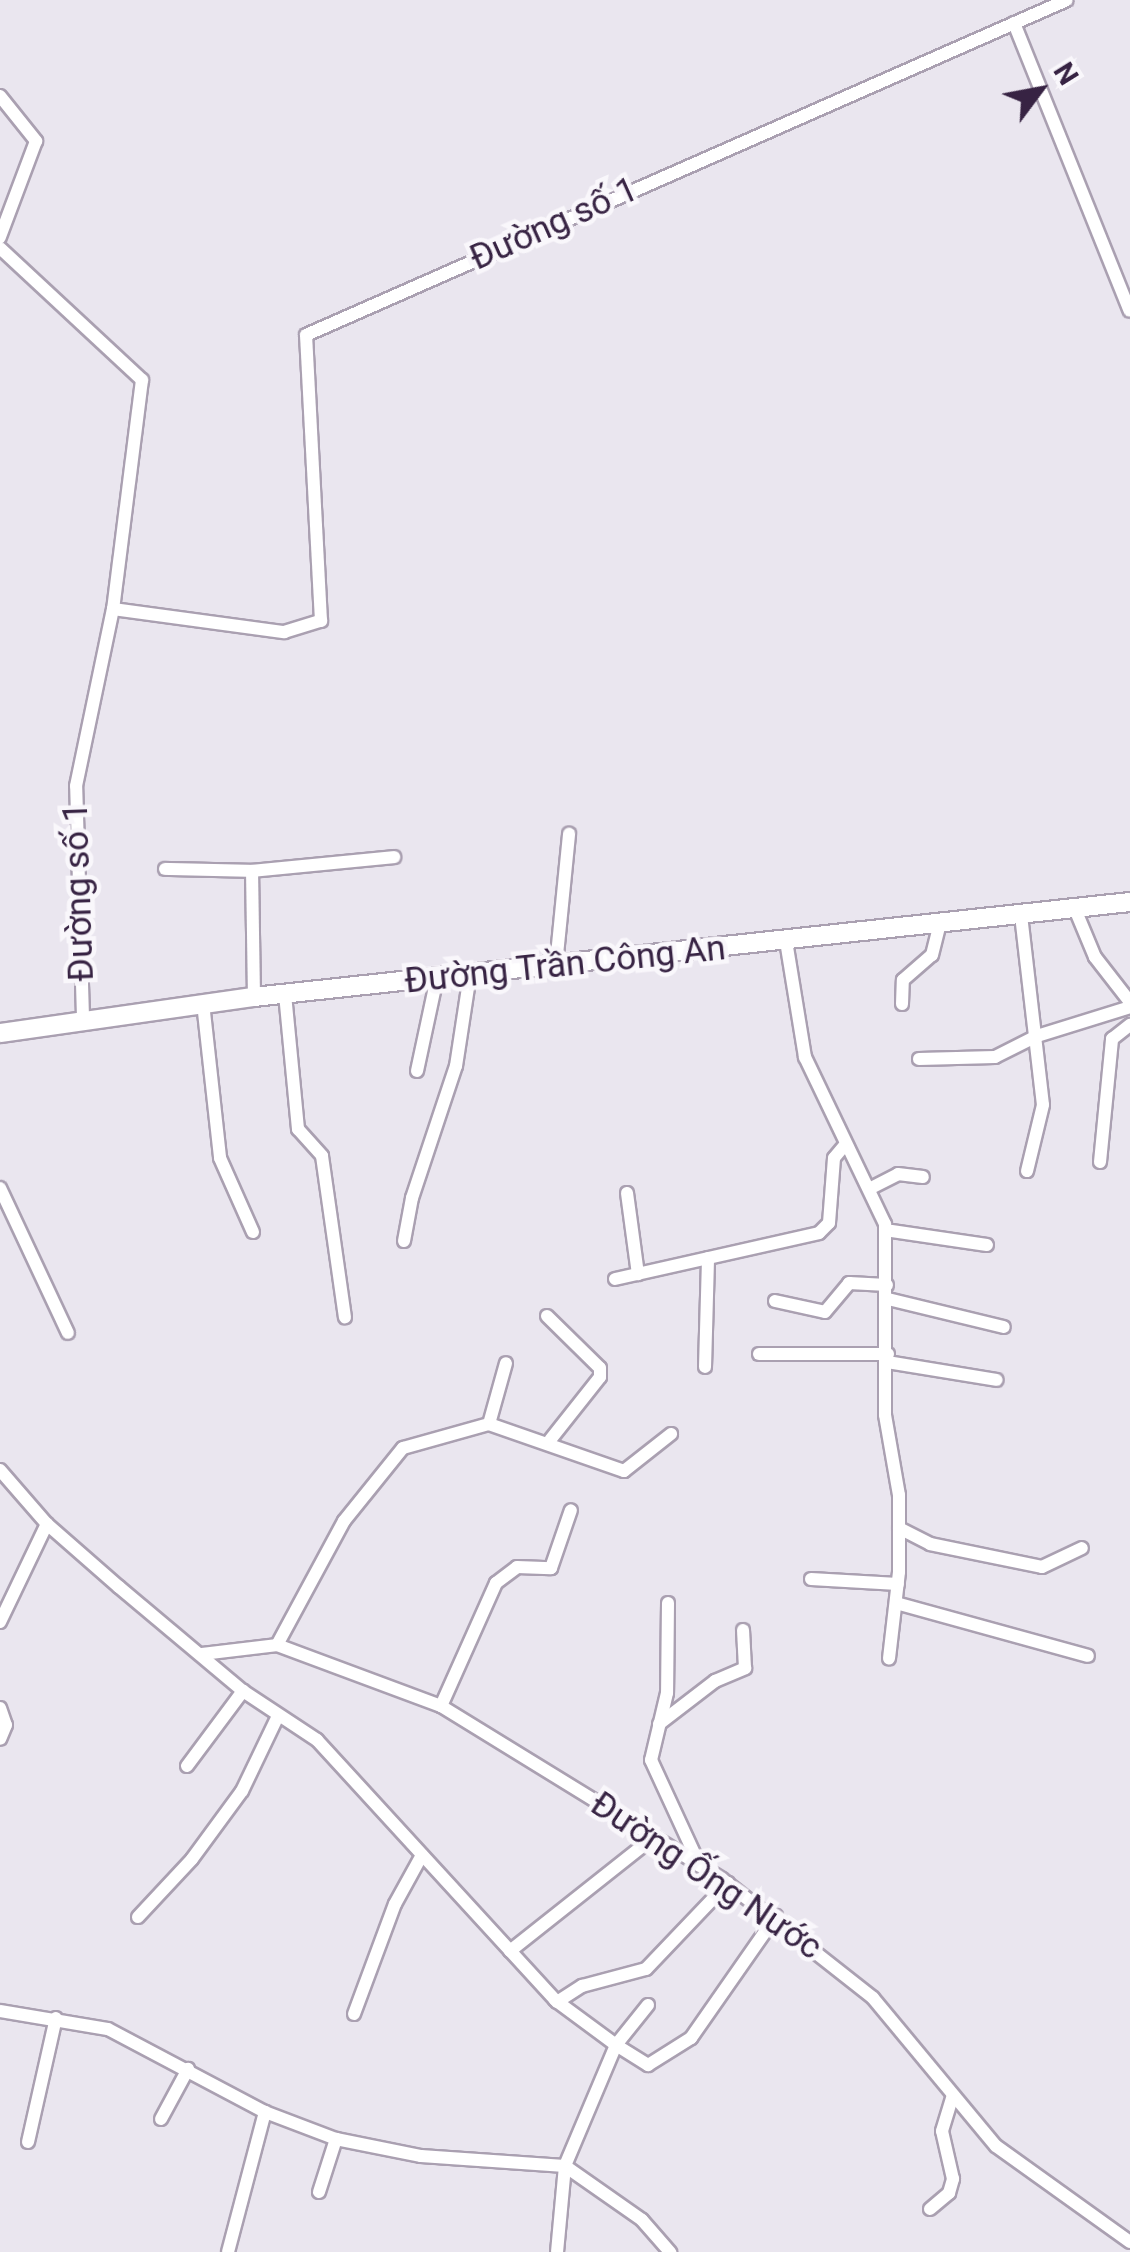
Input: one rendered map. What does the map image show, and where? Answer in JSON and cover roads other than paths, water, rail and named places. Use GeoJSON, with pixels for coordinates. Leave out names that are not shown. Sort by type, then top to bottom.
{"type":"FeatureCollection","features":[{"type":"Feature","properties":{"kind":"main road","name":"Đường Trần Công An"},"geometry":{"type":"LineString","coordinates":[[0,1033],[83,1016],[254,996],[1130,902]]}},
{"type":"Feature","properties":{"kind":"street","name":"Đường số 1"},"geometry":{"type":"LineString","coordinates":[[113,609],[284,632],[321,621],[306,335],[1066,0]]}},
{"type":"Feature","properties":{"kind":"street"},"geometry":{"type":"LineString","coordinates":[[1014,23],[1130,311]]}},
{"type":"Feature","properties":{"kind":"street"},"geometry":{"type":"LineString","coordinates":[[0,96],[36,141],[0,237]]}},
{"type":"Feature","properties":{"kind":"street","name":"Đường số 1"},"geometry":{"type":"LineString","coordinates":[[0,248],[142,380],[113,609],[76,786],[83,1016]]}},
{"type":"Feature","properties":{"kind":"street"},"geometry":{"type":"LineString","coordinates":[[556,966],[569,834]]}},
{"type":"Feature","properties":{"kind":"street"},"geometry":{"type":"LineString","coordinates":[[165,870],[252,870],[394,858]]}},
{"type":"Feature","properties":{"kind":"street"},"geometry":{"type":"LineString","coordinates":[[252,870],[254,996]]}},
{"type":"Feature","properties":{"kind":"street"},"geometry":{"type":"LineString","coordinates":[[918,1059],[995,1058],[1036,1036],[1130,1005],[1095,957],[1076,909]]}},
{"type":"Feature","properties":{"kind":"street"},"geometry":{"type":"LineString","coordinates":[[1021,915],[1042,1105],[1026,1171]]}},
{"type":"Feature","properties":{"kind":"street"},"geometry":{"type":"LineString","coordinates":[[902,1004],[903,980],[932,955],[940,924]]}},
{"type":"Feature","properties":{"kind":"street"},"geometry":{"type":"LineString","coordinates":[[786,941],[805,1057],[844,1146],[871,1188],[885,1230],[885,1415],[899,1528],[898,1584],[889,1658]]}},
{"type":"Feature","properties":{"kind":"street"},"geometry":{"type":"LineString","coordinates":[[404,1241],[412,1198],[456,1066],[470,975]]}},
{"type":"Feature","properties":{"kind":"street"},"geometry":{"type":"LineString","coordinates":[[417,1071],[437,978]]}},
{"type":"Feature","properties":{"kind":"street"},"geometry":{"type":"LineString","coordinates":[[285,994],[298,1129],[322,1156],[345,1317]]}},
{"type":"Feature","properties":{"kind":"street"},"geometry":{"type":"LineString","coordinates":[[203,1003],[220,1158],[253,1232]]}},
{"type":"Feature","properties":{"kind":"street"},"geometry":{"type":"LineString","coordinates":[[1100,1162],[1112,1039],[1130,1025]]}},
{"type":"Feature","properties":{"kind":"street"},"geometry":{"type":"LineString","coordinates":[[615,1279],[819,1233],[829,1223],[834,1158],[844,1146]]}},
{"type":"Feature","properties":{"kind":"street"},"geometry":{"type":"LineString","coordinates":[[871,1188],[898,1174],[923,1177]]}},
{"type":"Feature","properties":{"kind":"street"},"geometry":{"type":"LineString","coordinates":[[0,1188],[68,1333]]}},
{"type":"Feature","properties":{"kind":"street"},"geometry":{"type":"LineString","coordinates":[[627,1193],[638,1274]]}},
{"type":"Feature","properties":{"kind":"street"},"geometry":{"type":"LineString","coordinates":[[885,1230],[988,1244]]}},
{"type":"Feature","properties":{"kind":"street"},"geometry":{"type":"LineString","coordinates":[[705,1368],[708,1258]]}},
{"type":"Feature","properties":{"kind":"street"},"geometry":{"type":"LineString","coordinates":[[775,1301],[825,1312],[850,1283],[1004,1327]]}},
{"type":"Feature","properties":{"kind":"street"},"geometry":{"type":"LineString","coordinates":[[548,1316],[597,1361],[600,1377],[550,1440]]}},
{"type":"Feature","properties":{"kind":"street"},"geometry":{"type":"LineString","coordinates":[[759,1354],[887,1358],[996,1380]]}},
{"type":"Feature","properties":{"kind":"street"},"geometry":{"type":"LineString","coordinates":[[489,1424],[506,1363]]}},
{"type":"Feature","properties":{"kind":"street"},"geometry":{"type":"LineString","coordinates":[[278,1645],[344,1521],[396,1452],[489,1424],[550,1440],[608,1471],[624,1471],[671,1434]]}},
{"type":"Feature","properties":{"kind":"street"},"geometry":{"type":"LineString","coordinates":[[2,1476],[47,1524],[242,1691],[317,1740],[557,2002],[648,2065],[677,2051],[776,1916]]}},
{"type":"Feature","properties":{"kind":"street"},"geometry":{"type":"LineString","coordinates":[[441,1706],[496,1583],[517,1567],[551,1568],[570,1510]]}},
{"type":"Feature","properties":{"kind":"street"},"geometry":{"type":"LineString","coordinates":[[0,1622],[47,1524]]}},
{"type":"Feature","properties":{"kind":"street"},"geometry":{"type":"LineString","coordinates":[[899,1528],[930,1544],[1042,1567],[1082,1548]]}},
{"type":"Feature","properties":{"kind":"street"},"geometry":{"type":"LineString","coordinates":[[811,1579],[898,1584]]}},
{"type":"Feature","properties":{"kind":"street"},"geometry":{"type":"LineString","coordinates":[[668,1603],[672,1640],[651,1760],[700,1866]]}},
{"type":"Feature","properties":{"kind":"street"},"geometry":{"type":"LineString","coordinates":[[896,1604],[1088,1656]]}},
{"type":"Feature","properties":{"kind":"street"},"geometry":{"type":"LineString","coordinates":[[660,1724],[682,1713],[715,1680],[745,1668],[743,1630]]}},
{"type":"Feature","properties":{"kind":"street","name":"Đường Ống Nước"},"geometry":{"type":"LineString","coordinates":[[202,1654],[278,1645],[441,1706],[700,1866],[776,1916],[873,1998],[996,2146],[1130,2242]]}},
{"type":"Feature","properties":{"kind":"street"},"geometry":{"type":"LineString","coordinates":[[187,1766],[242,1691]]}},
{"type":"Feature","properties":{"kind":"street"},"geometry":{"type":"LineString","coordinates":[[0,1708],[6,1725],[0,1740]]}},
{"type":"Feature","properties":{"kind":"street"},"geometry":{"type":"LineString","coordinates":[[138,1916],[192,1859],[242,1791],[278,1716]]}},
{"type":"Feature","properties":{"kind":"street"},"geometry":{"type":"LineString","coordinates":[[510,1951],[654,1837]]}},
{"type":"Feature","properties":{"kind":"street"},"geometry":{"type":"LineString","coordinates":[[354,2014],[395,1904],[422,1855]]}},
{"type":"Feature","properties":{"kind":"street"},"geometry":{"type":"LineString","coordinates":[[557,2002],[582,1986],[646,1970],[728,1884]]}},
{"type":"Feature","properties":{"kind":"street"},"geometry":{"type":"LineString","coordinates":[[557,2252],[566,2166],[616,2044],[648,2005]]}},
{"type":"Feature","properties":{"kind":"street"},"geometry":{"type":"LineString","coordinates":[[0,2011],[108,2029],[264,2112],[336,2139],[422,2156],[566,2166],[642,2220],[670,2252]]}},
{"type":"Feature","properties":{"kind":"street"},"geometry":{"type":"LineString","coordinates":[[28,2142],[56,2018]]}},
{"type":"Feature","properties":{"kind":"street"},"geometry":{"type":"LineString","coordinates":[[161,2120],[188,2069]]}},
{"type":"Feature","properties":{"kind":"street"},"geometry":{"type":"LineString","coordinates":[[930,2209],[950,2193],[953,2179],[942,2131],[953,2096]]}},
{"type":"Feature","properties":{"kind":"street"},"geometry":{"type":"LineString","coordinates":[[228,2252],[264,2112]]}},
{"type":"Feature","properties":{"kind":"street"},"geometry":{"type":"LineString","coordinates":[[319,2192],[336,2139]]}}]}
